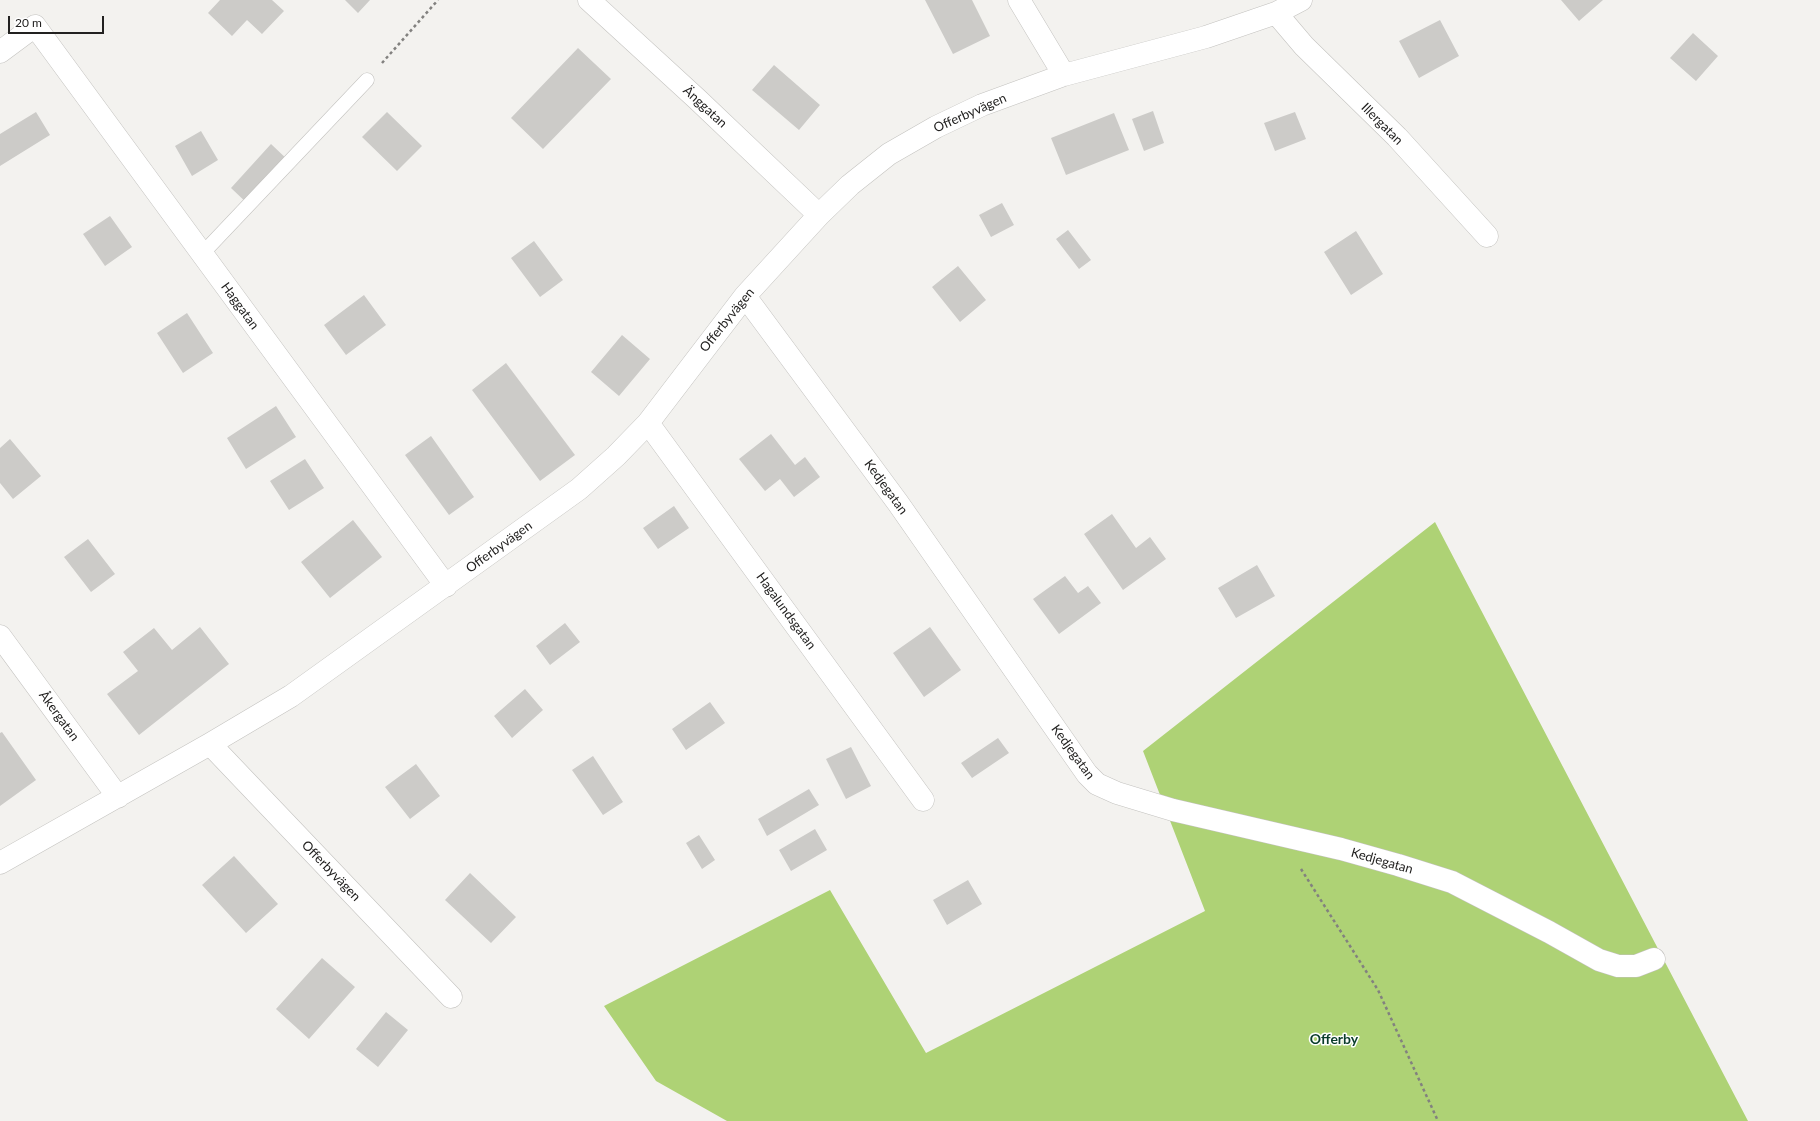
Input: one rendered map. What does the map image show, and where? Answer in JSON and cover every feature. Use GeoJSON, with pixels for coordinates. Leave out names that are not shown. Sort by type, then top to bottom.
{"type":"FeatureCollection","features":[{"type":"Feature","properties":{"kind":"street","name":"Änggatan"},"geometry":{"type":"LineString","coordinates":[[589,0],[698,99],[819,215]]}},
{"type":"Feature","properties":{"kind":"street"},"geometry":{"type":"LineString","coordinates":[[1019,0],[1064,76]]}},
{"type":"Feature","properties":{"kind":"street","name":"Offerbyvägen"},"geometry":{"type":"LineString","coordinates":[[0,863],[210,744],[291,696],[579,489],[616,456],[648,423],[745,296],[819,215],[850,185],[889,154],[936,127],[982,105],[1064,76],[1206,37],[1276,13],[1301,0]]}},
{"type":"Feature","properties":{"kind":"street","name":"Illergatan"},"geometry":{"type":"LineString","coordinates":[[1276,13],[1304,46],[1397,137],[1487,236]]}},
{"type":"Feature","properties":{"kind":"street","name":"Haggatan"},"geometry":{"type":"LineString","coordinates":[[0,52],[35,26],[446,586]]}},
{"type":"Feature","properties":{"kind":"street","name":"Kedjegatan"},"geometry":{"type":"LineString","coordinates":[[745,296],[898,503],[1086,774],[1097,784],[1117,793],[1173,810],[1341,849],[1452,882],[1549,932],[1599,960],[1618,966],[1636,966],[1654,959]]}},
{"type":"Feature","properties":{"kind":"street","name":"Hagalundsgatan"},"geometry":{"type":"LineString","coordinates":[[648,423],[923,800]]}},
{"type":"Feature","properties":{"kind":"street","name":"Åkergatan"},"geometry":{"type":"LineString","coordinates":[[0,636],[118,796]]}},
{"type":"Feature","properties":{"kind":"street","name":"Offerbyvägen"},"geometry":{"type":"LineString","coordinates":[[210,744],[451,997]]}},
{"type":"Feature","properties":{"kind":"lane"},"geometry":{"type":"LineString","coordinates":[[202,254],[367,80]]}},
{"type":"Feature","properties":{"kind":"path"},"geometry":{"type":"LineString","coordinates":[[367,80],[438,0]]}},
{"type":"Feature","properties":{"kind":"path"},"geometry":{"type":"LineString","coordinates":[[1280,836],[1378,990],[1438,1121]]}},
{"type":"Feature","properties":{"kind":"green space"},"geometry":{"type":"Polygon","coordinates":[[[1435,522],[1748,1121],[727,1121],[656,1081],[604,1006],[830,890],[926,1053],[1205,911],[1143,751],[1435,522]]]}},
{"type":"Feature","properties":{"kind":"building"},"geometry":{"type":"Polygon","coordinates":[[[220,0],[272,0],[284,11],[262,34],[247,20],[232,36],[208,13],[220,0]]]}},
{"type":"Feature","properties":{"kind":"building"},"geometry":{"type":"Polygon","coordinates":[[[345,0],[370,0],[358,13],[345,0]]]}},
{"type":"Feature","properties":{"kind":"building"},"geometry":{"type":"Polygon","coordinates":[[[925,0],[972,0],[990,36],[953,54],[925,0]]]}},
{"type":"Feature","properties":{"kind":"building"},"geometry":{"type":"Polygon","coordinates":[[[1561,0],[1603,0],[1579,21],[1561,0]]]}},
{"type":"Feature","properties":{"kind":"building"},"geometry":{"type":"Polygon","coordinates":[[[1440,20],[1459,56],[1419,78],[1399,41],[1440,20]]]}},
{"type":"Feature","properties":{"kind":"building"},"geometry":{"type":"Polygon","coordinates":[[[1693,33],[1718,56],[1696,81],[1670,58],[1693,33]]]}},
{"type":"Feature","properties":{"kind":"building"},"geometry":{"type":"Polygon","coordinates":[[[578,48],[611,79],[543,149],[511,118],[578,48]]]}},
{"type":"Feature","properties":{"kind":"building"},"geometry":{"type":"Polygon","coordinates":[[[774,65],[820,105],[799,130],[752,90],[774,65]]]}},
{"type":"Feature","properties":{"kind":"building"},"geometry":{"type":"Polygon","coordinates":[[[1153,111],[1164,143],[1144,151],[1132,119],[1153,111]]]}},
{"type":"Feature","properties":{"kind":"building"},"geometry":{"type":"Polygon","coordinates":[[[36,112],[50,135],[0,166],[0,134],[36,112]]]}},
{"type":"Feature","properties":{"kind":"building"},"geometry":{"type":"Polygon","coordinates":[[[387,112],[422,146],[397,171],[362,137],[387,112]]]}},
{"type":"Feature","properties":{"kind":"building"},"geometry":{"type":"Polygon","coordinates":[[[1295,112],[1306,139],[1275,151],[1264,123],[1295,112]]]}},
{"type":"Feature","properties":{"kind":"building"},"geometry":{"type":"Polygon","coordinates":[[[1114,113],[1129,150],[1066,175],[1051,138],[1114,113]]]}},
{"type":"Feature","properties":{"kind":"building"},"geometry":{"type":"Polygon","coordinates":[[[201,131],[218,160],[192,176],[175,146],[201,131]]]}},
{"type":"Feature","properties":{"kind":"building"},"geometry":{"type":"Polygon","coordinates":[[[271,144],[290,162],[250,206],[231,188],[271,144]]]}},
{"type":"Feature","properties":{"kind":"building"},"geometry":{"type":"Polygon","coordinates":[[[1002,203],[1014,225],[991,237],[979,215],[1002,203]]]}},
{"type":"Feature","properties":{"kind":"building"},"geometry":{"type":"Polygon","coordinates":[[[110,216],[132,247],[105,266],[83,234],[110,216]]]}},
{"type":"Feature","properties":{"kind":"building"},"geometry":{"type":"Polygon","coordinates":[[[1068,230],[1091,260],[1079,269],[1056,239],[1068,230]]]}},
{"type":"Feature","properties":{"kind":"building"},"geometry":{"type":"Polygon","coordinates":[[[1356,231],[1383,274],[1351,295],[1324,252],[1356,231]]]}},
{"type":"Feature","properties":{"kind":"building"},"geometry":{"type":"Polygon","coordinates":[[[534,241],[563,280],[540,297],[511,258],[534,241]]]}},
{"type":"Feature","properties":{"kind":"building"},"geometry":{"type":"Polygon","coordinates":[[[958,266],[986,300],[960,322],[932,287],[958,266]]]}},
{"type":"Feature","properties":{"kind":"building"},"geometry":{"type":"Polygon","coordinates":[[[364,295],[386,325],[346,355],[324,325],[364,295]]]}},
{"type":"Feature","properties":{"kind":"building"},"geometry":{"type":"Polygon","coordinates":[[[187,313],[213,353],[183,373],[157,333],[187,313]]]}},
{"type":"Feature","properties":{"kind":"building"},"geometry":{"type":"Polygon","coordinates":[[[622,335],[650,359],[619,396],[591,372],[622,335]]]}},
{"type":"Feature","properties":{"kind":"building"},"geometry":{"type":"Polygon","coordinates":[[[506,363],[575,455],[540,481],[472,390],[506,363]]]}},
{"type":"Feature","properties":{"kind":"building"},"geometry":{"type":"Polygon","coordinates":[[[276,406],[296,437],[246,469],[227,438],[276,406]]]}},
{"type":"Feature","properties":{"kind":"building"},"geometry":{"type":"Polygon","coordinates":[[[771,434],[795,465],[805,457],[820,477],[794,497],[780,479],[765,491],[739,459],[771,434]]]}},
{"type":"Feature","properties":{"kind":"building"},"geometry":{"type":"Polygon","coordinates":[[[431,436],[474,497],[449,515],[405,455],[431,436]]]}},
{"type":"Feature","properties":{"kind":"building"},"geometry":{"type":"Polygon","coordinates":[[[10,439],[41,476],[13,499],[0,483],[0,448],[10,439]]]}},
{"type":"Feature","properties":{"kind":"building"},"geometry":{"type":"Polygon","coordinates":[[[305,459],[324,488],[289,510],[270,481],[305,459]]]}},
{"type":"Feature","properties":{"kind":"building"},"geometry":{"type":"Polygon","coordinates":[[[674,506],[689,528],[658,549],[643,528],[674,506]]]}},
{"type":"Feature","properties":{"kind":"building"},"geometry":{"type":"Polygon","coordinates":[[[1112,514],[1136,548],[1150,537],[1166,559],[1123,590],[1084,534],[1112,514]]]}},
{"type":"Feature","properties":{"kind":"building"},"geometry":{"type":"Polygon","coordinates":[[[353,520],[382,557],[330,598],[301,562],[353,520]]]}},
{"type":"Feature","properties":{"kind":"building"},"geometry":{"type":"Polygon","coordinates":[[[88,539],[115,574],[91,592],[64,557],[88,539]]]}},
{"type":"Feature","properties":{"kind":"building"},"geometry":{"type":"Polygon","coordinates":[[[1257,565],[1275,596],[1236,618],[1218,588],[1257,565]]]}},
{"type":"Feature","properties":{"kind":"building"},"geometry":{"type":"Polygon","coordinates":[[[1065,576],[1078,593],[1088,586],[1101,603],[1059,634],[1033,599],[1065,576]]]}},
{"type":"Feature","properties":{"kind":"building"},"geometry":{"type":"Polygon","coordinates":[[[565,623],[580,642],[550,665],[536,646],[565,623]]]}},
{"type":"Feature","properties":{"kind":"building"},"geometry":{"type":"Polygon","coordinates":[[[200,627],[229,664],[139,735],[107,694],[138,671],[123,652],[154,628],[172,650],[200,627]]]}},
{"type":"Feature","properties":{"kind":"building"},"geometry":{"type":"Polygon","coordinates":[[[930,627],[961,670],[924,697],[893,653],[930,627]]]}},
{"type":"Feature","properties":{"kind":"building"},"geometry":{"type":"Polygon","coordinates":[[[525,689],[543,710],[512,738],[494,716],[525,689]]]}},
{"type":"Feature","properties":{"kind":"building"},"geometry":{"type":"Polygon","coordinates":[[[710,702],[725,723],[686,750],[672,729],[710,702]]]}},
{"type":"Feature","properties":{"kind":"building"},"geometry":{"type":"Polygon","coordinates":[[[2,732],[36,780],[0,806],[0,733],[2,732]]]}},
{"type":"Feature","properties":{"kind":"building"},"geometry":{"type":"Polygon","coordinates":[[[998,738],[1009,753],[972,778],[961,763],[998,738]]]}},
{"type":"Feature","properties":{"kind":"building"},"geometry":{"type":"Polygon","coordinates":[[[851,747],[871,786],[846,799],[826,759],[851,747]]]}},
{"type":"Feature","properties":{"kind":"building"},"geometry":{"type":"Polygon","coordinates":[[[593,756],[623,802],[603,815],[572,770],[593,756]]]}},
{"type":"Feature","properties":{"kind":"building"},"geometry":{"type":"Polygon","coordinates":[[[416,764],[440,796],[410,819],[385,787],[416,764]]]}},
{"type":"Feature","properties":{"kind":"building"},"geometry":{"type":"Polygon","coordinates":[[[809,789],[819,805],[767,836],[758,819],[809,789]]]}},
{"type":"Feature","properties":{"kind":"building"},"geometry":{"type":"Polygon","coordinates":[[[815,829],[827,850],[791,871],[779,850],[815,829]]]}},
{"type":"Feature","properties":{"kind":"building"},"geometry":{"type":"Polygon","coordinates":[[[699,835],[715,860],[702,869],[686,843],[699,835]]]}},
{"type":"Feature","properties":{"kind":"building"},"geometry":{"type":"Polygon","coordinates":[[[234,856],[278,904],[246,933],[202,885],[234,856]]]}},
{"type":"Feature","properties":{"kind":"building"},"geometry":{"type":"Polygon","coordinates":[[[470,873],[516,917],[491,943],[445,900],[470,873]]]}},
{"type":"Feature","properties":{"kind":"building"},"geometry":{"type":"Polygon","coordinates":[[[968,880],[982,904],[947,925],[933,900],[968,880]]]}},
{"type":"Feature","properties":{"kind":"building"},"geometry":{"type":"Polygon","coordinates":[[[322,958],[355,987],[309,1039],[276,1009],[322,958]]]}},
{"type":"Feature","properties":{"kind":"building"},"geometry":{"type":"Polygon","coordinates":[[[386,1012],[408,1030],[378,1067],[356,1049],[386,1012]]]}},
{"type":"Feature","properties":{"kind":"district","name":"Offerby"},"geometry":{"type":"Point","coordinates":[1334,1039]}}]}
